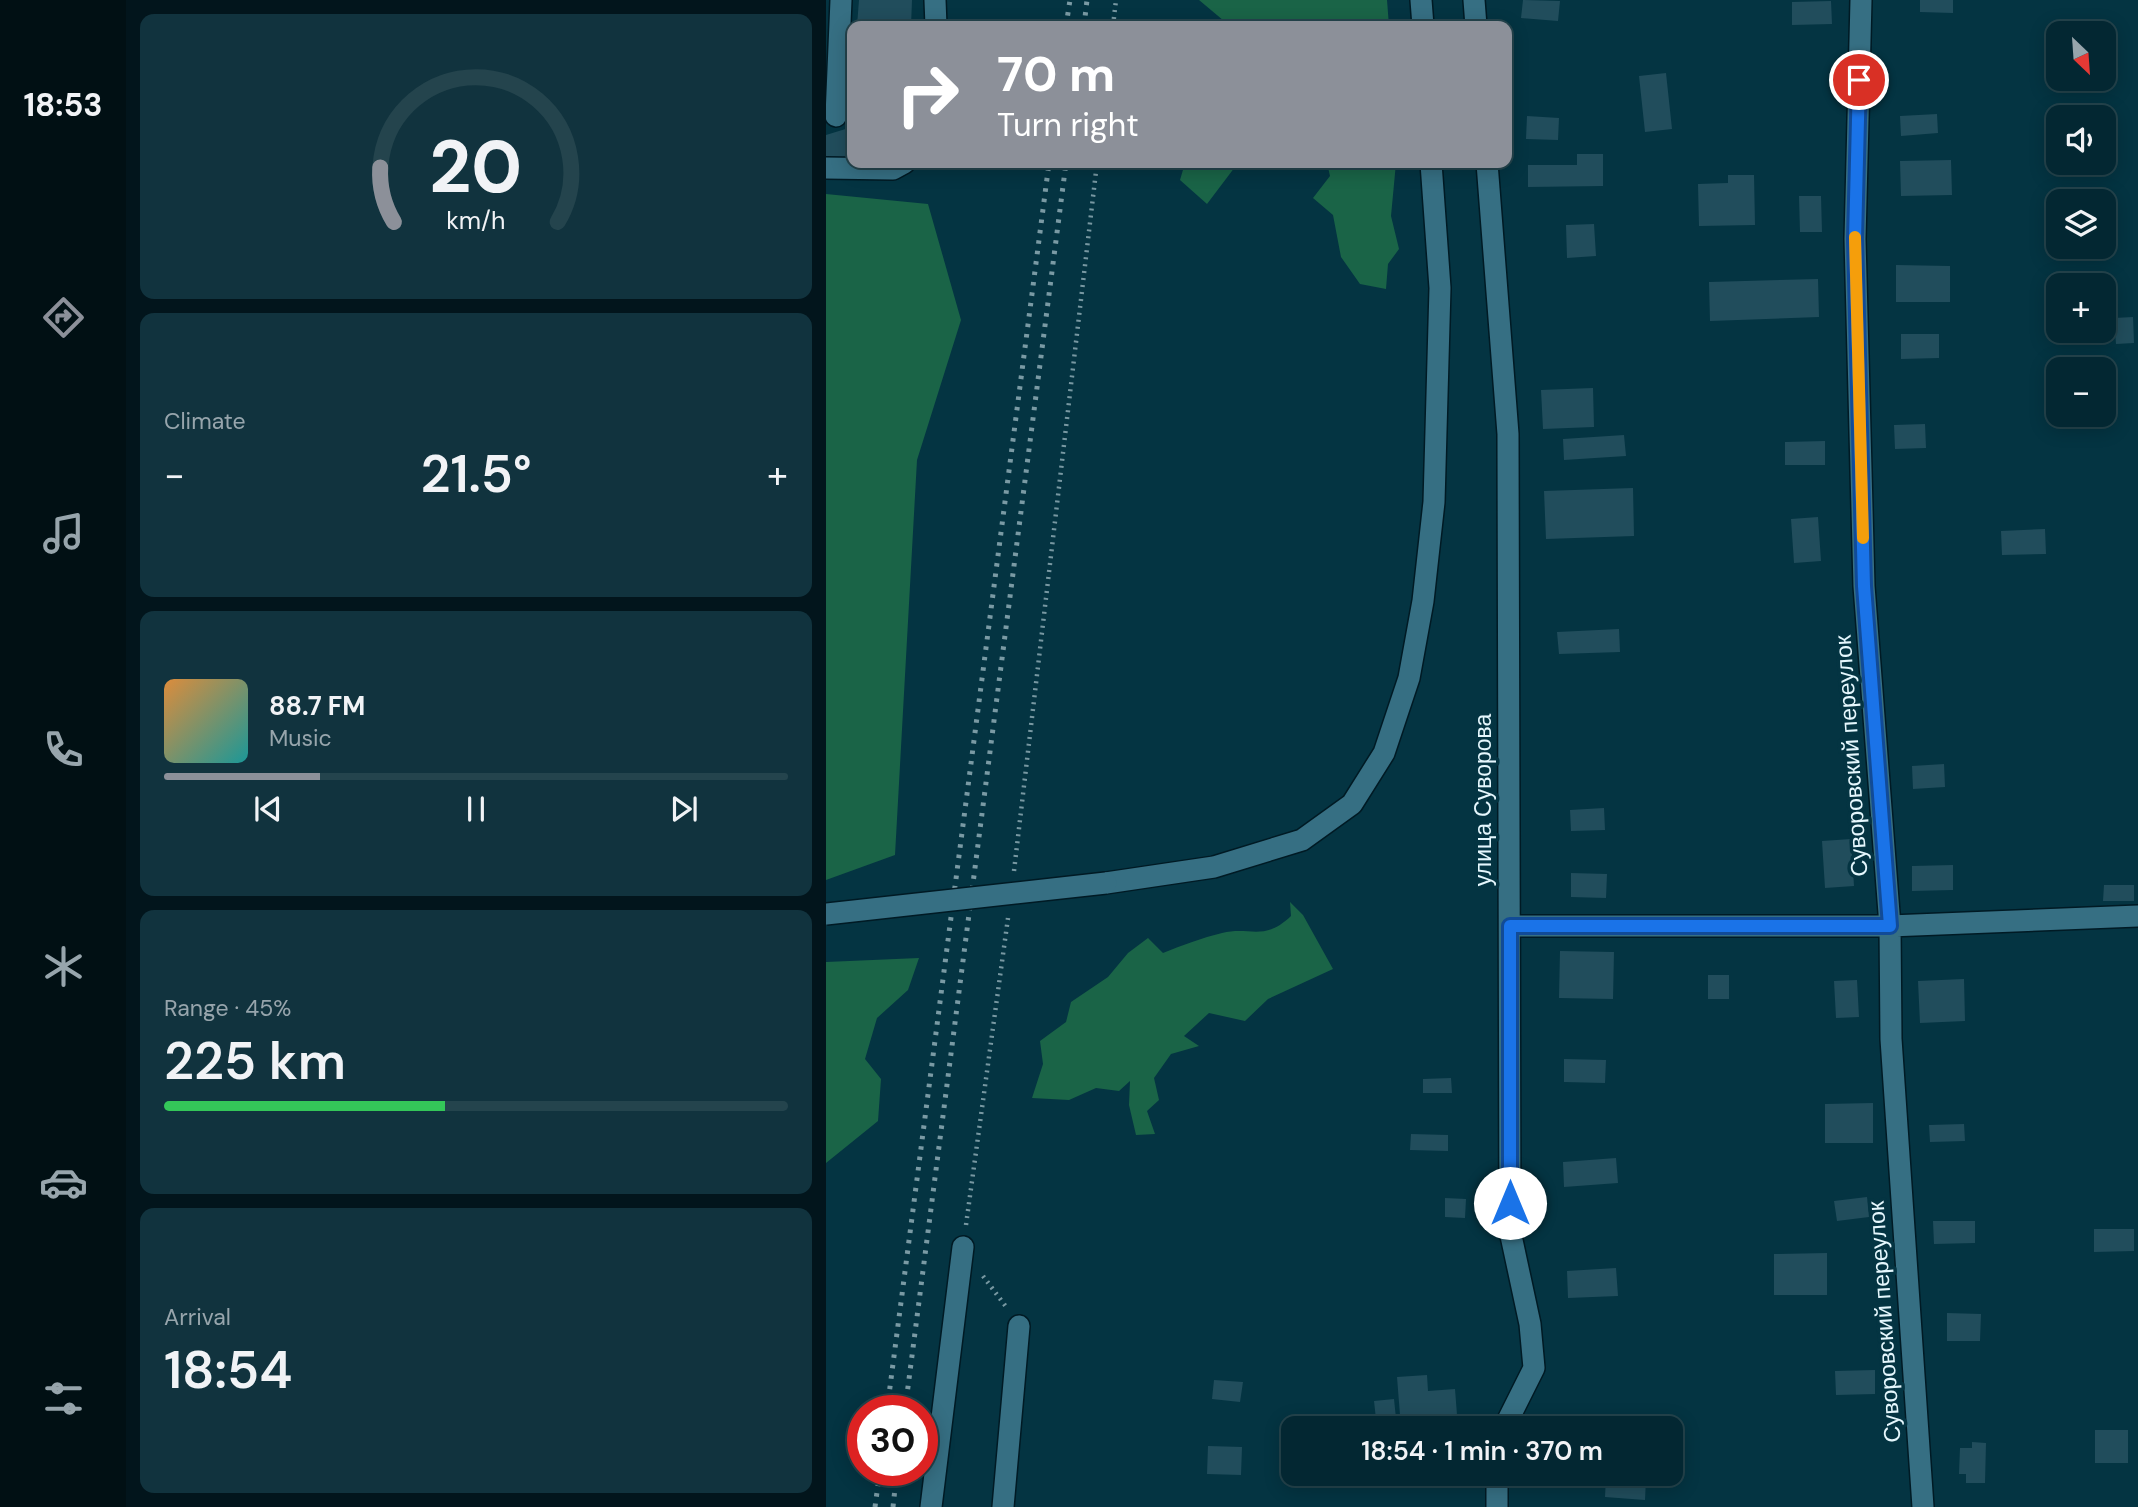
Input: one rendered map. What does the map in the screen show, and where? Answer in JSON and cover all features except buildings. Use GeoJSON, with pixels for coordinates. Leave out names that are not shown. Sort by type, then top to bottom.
{"type":"FeatureCollection","features":[{"type":"Feature","properties":{"kind":"street"},"geometry":{"type":"LineString","coordinates":[[836,116],[841,0]]}},
{"type":"Feature","properties":{"kind":"street"},"geometry":{"type":"LineString","coordinates":[[935,0],[936,21]]}},
{"type":"Feature","properties":{"kind":"street"},"geometry":{"type":"LineString","coordinates":[[1421,0],[1423,21]]}},
{"type":"Feature","properties":{"kind":"street"},"geometry":{"type":"LineString","coordinates":[[1474,0],[1476,21]]}},
{"type":"Feature","properties":{"kind":"street","name":"Суворовский переулок"},"geometry":{"type":"LineString","coordinates":[[1861,0],[1855,239],[1864,586],[1890,926],[1891,1039],[1923,1507]]}},
{"type":"Feature","properties":{"kind":"street"},"geometry":{"type":"LineString","coordinates":[[826,168],[895,168]]}},
{"type":"Feature","properties":{"kind":"street"},"geometry":{"type":"LineString","coordinates":[[826,914],[1106,883],[1214,867],[1301,840],[1352,804],[1384,753],[1409,678],[1423,601],[1434,502],[1440,288],[1431,168]]}},
{"type":"Feature","properties":{"kind":"street","name":"улица Суворова"},"geometry":{"type":"LineString","coordinates":[[1487,168],[1508,434],[1510,1231],[1530,1324],[1534,1368],[1510,1416]]}},
{"type":"Feature","properties":{"kind":"street"},"geometry":{"type":"LineString","coordinates":[[1510,926],[1890,926],[2138,916]]}},
{"type":"Feature","properties":{"kind":"street"},"geometry":{"type":"LineString","coordinates":[[931,1507],[963,1247]]}},
{"type":"Feature","properties":{"kind":"street"},"geometry":{"type":"LineString","coordinates":[[1003,1507],[1019,1326]]}},
{"type":"Feature","properties":{"kind":"street"},"geometry":{"type":"LineString","coordinates":[[1497,1486],[1497,1507]]}},
{"type":"Feature","properties":{"kind":"path"},"geometry":{"type":"LineString","coordinates":[[1114,21],[1116,0]]}},
{"type":"Feature","properties":{"kind":"path"},"geometry":{"type":"LineString","coordinates":[[1012,884],[1096,168]]}},
{"type":"Feature","properties":{"kind":"path"},"geometry":{"type":"LineString","coordinates":[[1009,912],[963,1247],[1019,1326]]}},
{"type":"Feature","properties":{"kind":"green space"},"geometry":{"type":"Polygon","coordinates":[[[1199,0],[1387,0],[1389,21],[1224,21],[1199,0]]]}},
{"type":"Feature","properties":{"kind":"green space"},"geometry":{"type":"Polygon","coordinates":[[[1184,168],[1234,168],[1207,204],[1180,180],[1184,168]]]}},
{"type":"Feature","properties":{"kind":"green space"},"geometry":{"type":"Polygon","coordinates":[[[1328,168],[1396,168],[1391,216],[1399,249],[1388,264],[1386,289],[1360,284],[1341,257],[1333,215],[1313,198],[1330,176],[1328,168]]]}},
{"type":"Feature","properties":{"kind":"green space"},"geometry":{"type":"Polygon","coordinates":[[[826,194],[928,204],[961,320],[917,460],[895,855],[826,880],[826,194]]]}},
{"type":"Feature","properties":{"kind":"green space"},"geometry":{"type":"Polygon","coordinates":[[[1290,902],[1303,915],[1333,969],[1268,999],[1245,1021],[1209,1013],[1184,1036],[1199,1046],[1171,1054],[1154,1078],[1159,1100],[1147,1111],[1155,1134],[1136,1135],[1129,1105],[1130,1081],[1119,1091],[1096,1088],[1069,1100],[1032,1098],[1043,1064],[1040,1041],[1066,1022],[1071,1002],[1108,977],[1128,953],[1148,938],[1163,953],[1222,933],[1273,929],[1291,916],[1290,902]]]}},
{"type":"Feature","properties":{"kind":"green space"},"geometry":{"type":"Polygon","coordinates":[[[919,958],[908,990],[877,1018],[865,1059],[881,1079],[878,1121],[826,1163],[826,962],[919,958]]]}},
{"type":"Feature","properties":{"kind":"railway"},"geometry":{"type":"LineString","coordinates":[[1067,21],[1070,0]]}},
{"type":"Feature","properties":{"kind":"railway"},"geometry":{"type":"LineString","coordinates":[[1085,21],[1087,0]]}},
{"type":"Feature","properties":{"kind":"railway"},"geometry":{"type":"LineString","coordinates":[[889,1395],[1048,168]]}},
{"type":"Feature","properties":{"kind":"railway"},"geometry":{"type":"LineString","coordinates":[[907,1395],[1065,168]]}},
{"type":"Feature","properties":{"kind":"railway"},"geometry":{"type":"LineString","coordinates":[[875,1507],[878,1486]]}},
{"type":"Feature","properties":{"kind":"railway"},"geometry":{"type":"LineString","coordinates":[[893,1507],[895,1486]]}},
{"type":"Feature","properties":{"kind":"slow traffic"},"geometry":{"type":"LineString","coordinates":[[1855,237],[1863,538]]}},
{"type":"Feature","properties":{"kind":"route"},"geometry":{"type":"LineString","coordinates":[[1510,1203],[1510,926],[1890,926],[1864,586],[1855,239],[1859,80]]}}]}
